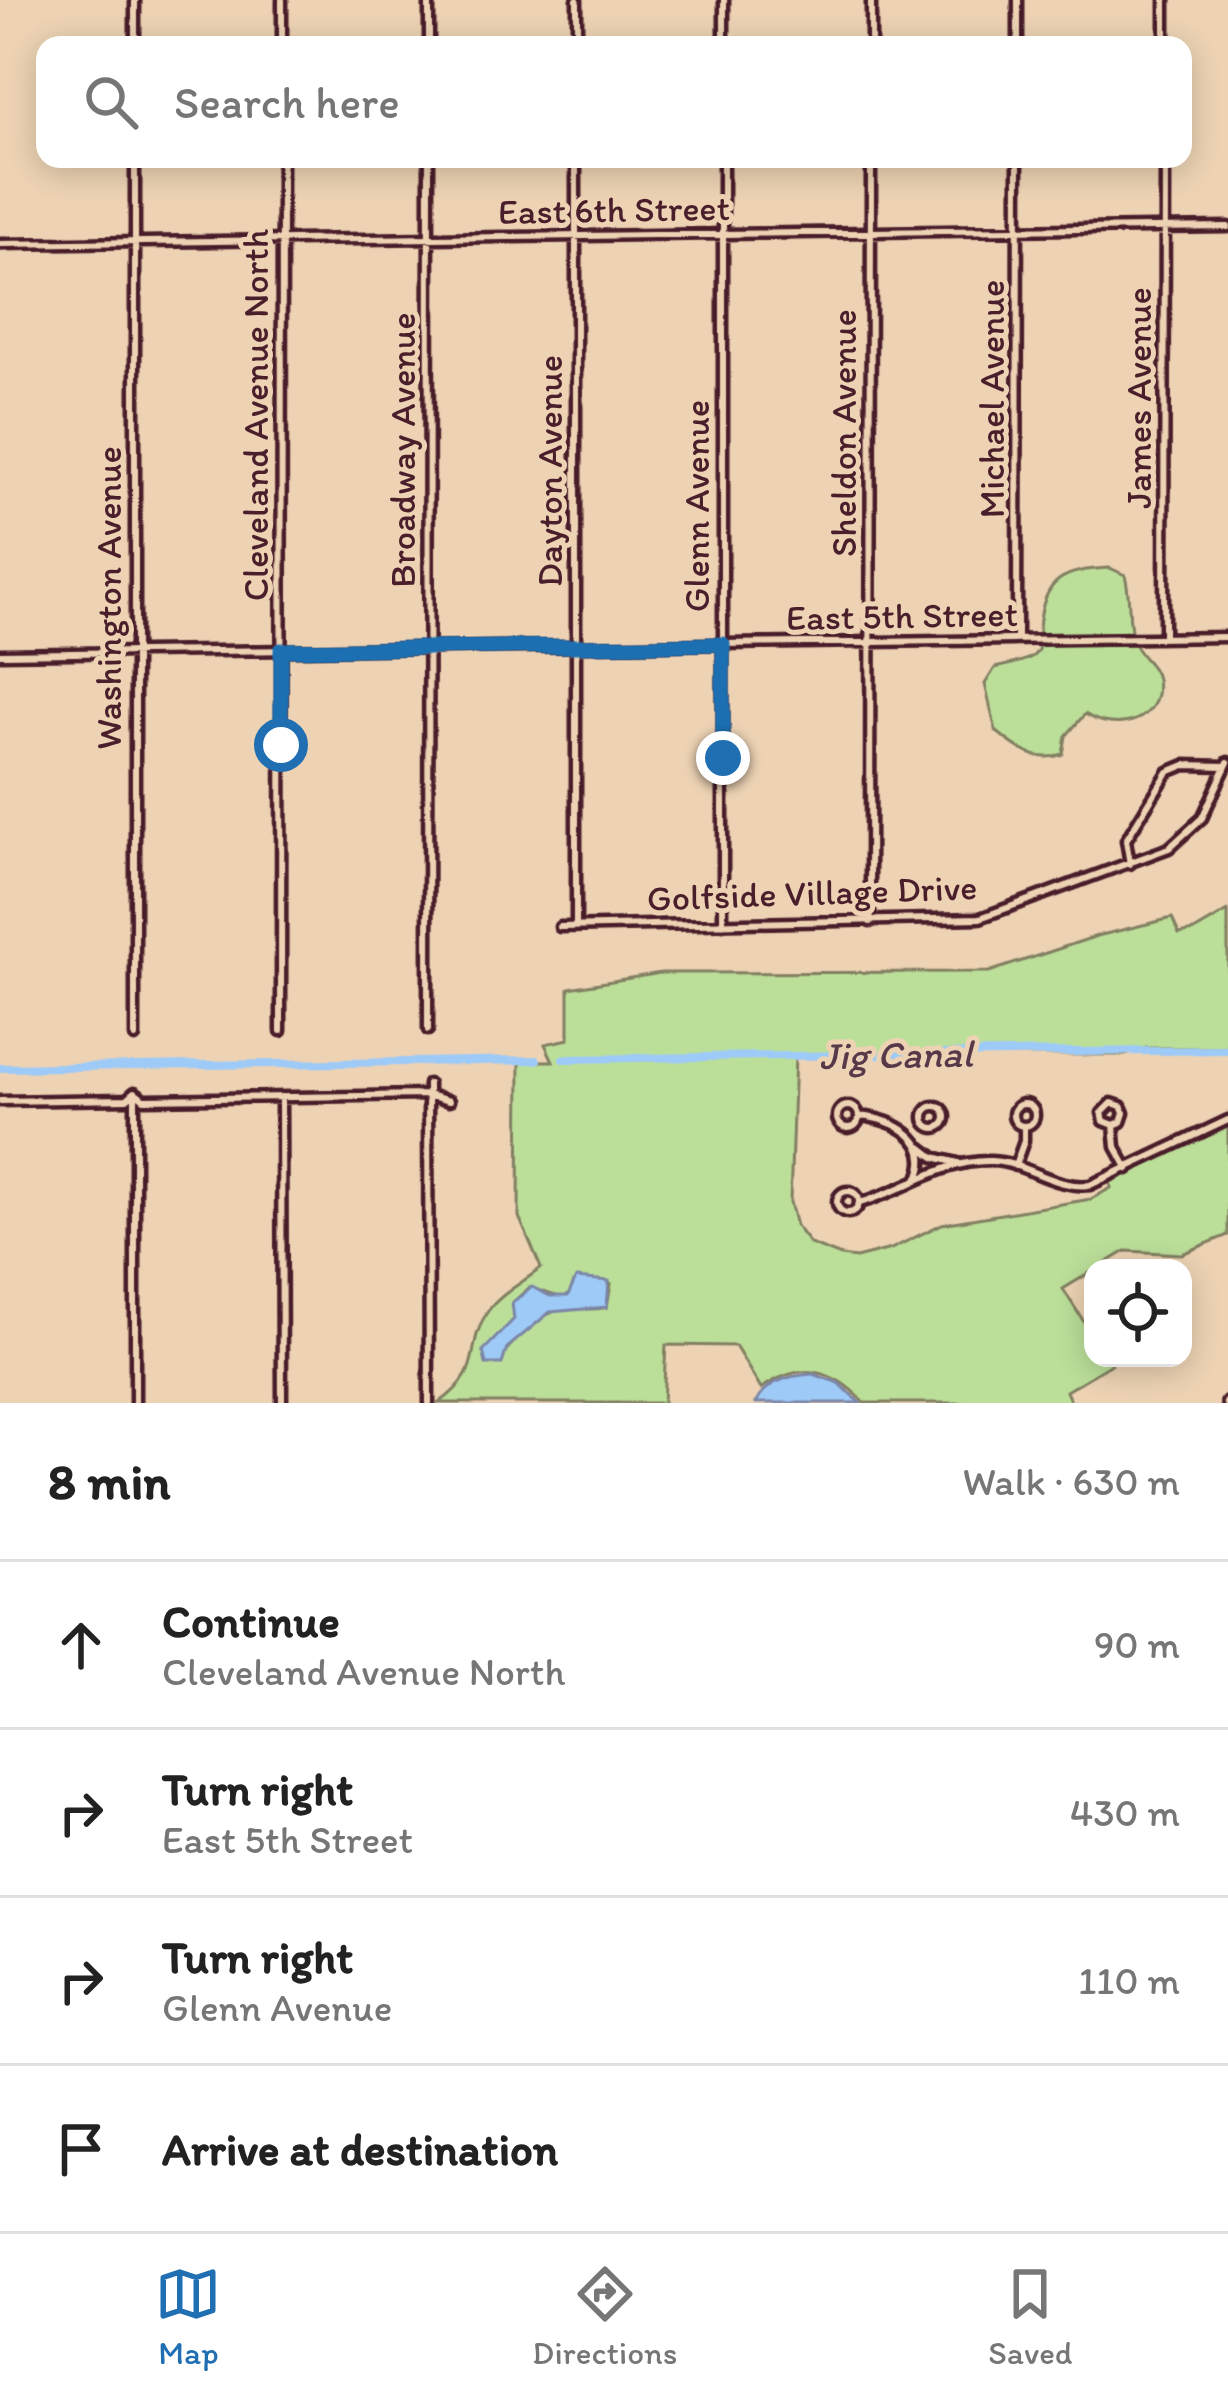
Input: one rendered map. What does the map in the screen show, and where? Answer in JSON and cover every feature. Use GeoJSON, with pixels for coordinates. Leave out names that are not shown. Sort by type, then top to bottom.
{"type":"FeatureCollection","features":[{"type":"Feature","properties":{"kind":"street"},"geometry":{"type":"LineString","coordinates":[[135,0],[135,36]]}},
{"type":"Feature","properties":{"kind":"street"},"geometry":{"type":"LineString","coordinates":[[282,0],[282,36]]}},
{"type":"Feature","properties":{"kind":"street"},"geometry":{"type":"LineString","coordinates":[[429,0],[429,36]]}},
{"type":"Feature","properties":{"kind":"street"},"geometry":{"type":"LineString","coordinates":[[577,0],[577,36]]}},
{"type":"Feature","properties":{"kind":"street"},"geometry":{"type":"LineString","coordinates":[[724,0],[724,36]]}},
{"type":"Feature","properties":{"kind":"street"},"geometry":{"type":"LineString","coordinates":[[871,0],[871,36]]}},
{"type":"Feature","properties":{"kind":"street"},"geometry":{"type":"LineString","coordinates":[[1018,0],[1018,36]]}},
{"type":"Feature","properties":{"kind":"street"},"geometry":{"type":"LineString","coordinates":[[1165,0],[1165,36]]}},
{"type":"Feature","properties":{"kind":"street","name":"Washington Avenue"},"geometry":{"type":"LineString","coordinates":[[135,168],[135,1037]]}},
{"type":"Feature","properties":{"kind":"street","name":"Cleveland Avenue North"},"geometry":{"type":"LineString","coordinates":[[281,1031],[282,168]]}},
{"type":"Feature","properties":{"kind":"street","name":"Broadway Avenue"},"geometry":{"type":"LineString","coordinates":[[428,1030],[429,168]]}},
{"type":"Feature","properties":{"kind":"street","name":"Dayton Avenue"},"geometry":{"type":"LineString","coordinates":[[576,926],[577,168]]}},
{"type":"Feature","properties":{"kind":"street","name":"Glenn Avenue"},"geometry":{"type":"LineString","coordinates":[[722,924],[723,168]]}},
{"type":"Feature","properties":{"kind":"street","name":"Sheldon Avenue"},"geometry":{"type":"LineString","coordinates":[[870,922],[871,168]]}},
{"type":"Feature","properties":{"kind":"street","name":"Michael Avenue"},"geometry":{"type":"LineString","coordinates":[[1017,640],[1018,168]]}},
{"type":"Feature","properties":{"kind":"street","name":"James Avenue"},"geometry":{"type":"LineString","coordinates":[[1164,638],[1165,168]]}},
{"type":"Feature","properties":{"kind":"street","name":"East 6th Street"},"geometry":{"type":"LineString","coordinates":[[0,244],[1228,227]]}},
{"type":"Feature","properties":{"kind":"street","name":"East 5th Street"},"geometry":{"type":"LineString","coordinates":[[0,654],[1228,637]]}},
{"type":"Feature","properties":{"kind":"street"},"geometry":{"type":"LineString","coordinates":[[1130,865],[1126,840],[1168,772],[1184,765],[1227,764]]}},
{"type":"Feature","properties":{"kind":"street","name":"Golfside Village Drive"},"geometry":{"type":"LineString","coordinates":[[560,926],[980,918],[1169,848],[1190,832],[1212,802],[1227,764]]}},
{"type":"Feature","properties":{"kind":"street"},"geometry":{"type":"LineString","coordinates":[[428,1084],[429,1403]]}},
{"type":"Feature","properties":{"kind":"street"},"geometry":{"type":"LineString","coordinates":[[135,1092],[144,1099],[428,1095],[449,1101]]}},
{"type":"Feature","properties":{"kind":"street"},"geometry":{"type":"LineString","coordinates":[[0,1101],[127,1099],[135,1092]]}},
{"type":"Feature","properties":{"kind":"street"},"geometry":{"type":"LineString","coordinates":[[135,1092],[135,1403]]}},
{"type":"Feature","properties":{"kind":"street"},"geometry":{"type":"LineString","coordinates":[[281,1097],[282,1403]]}},
{"type":"Feature","properties":{"kind":"street"},"geometry":{"type":"LineString","coordinates":[[859,1116],[895,1124],[934,1156],[961,1163],[991,1161],[1016,1166],[1081,1186],[1228,1120]]}},
{"type":"Feature","properties":{"kind":"street"},"geometry":{"type":"LineString","coordinates":[[1114,1125],[1116,1147],[1127,1169]]}},
{"type":"Feature","properties":{"kind":"street"},"geometry":{"type":"LineString","coordinates":[[911,1184],[923,1167],[918,1144],[928,1126]]}},
{"type":"Feature","properties":{"kind":"street"},"geometry":{"type":"LineString","coordinates":[[1016,1166],[1024,1126]]}},
{"type":"Feature","properties":{"kind":"street"},"geometry":{"type":"LineString","coordinates":[[859,1203],[961,1163]]}},
{"type":"Feature","properties":{"kind":"green space"},"geometry":{"type":"Polygon","coordinates":[[[1110,568],[1125,575],[1133,640],[1157,679],[1153,705],[1135,720],[1123,723],[1085,714],[1066,736],[1063,754],[1027,753],[996,731],[985,684],[995,668],[1036,653],[1045,598],[1059,580],[1080,571],[1110,568]]]}},
{"type":"Feature","properties":{"kind":"green space"},"geometry":{"type":"Polygon","coordinates":[[[1228,911],[1228,1048],[1146,1048],[1125,1055],[795,1054],[790,1202],[796,1226],[810,1244],[841,1256],[856,1258],[891,1249],[942,1224],[1091,1199],[1111,1188],[1110,1179],[1228,1120],[1228,1235],[1182,1254],[1126,1251],[1113,1259],[1084,1259],[1084,1276],[1063,1289],[1084,1322],[1084,1367],[1106,1367],[1066,1391],[1071,1403],[864,1403],[841,1382],[816,1372],[789,1374],[761,1389],[735,1346],[666,1345],[663,1403],[439,1403],[469,1369],[488,1311],[541,1268],[519,1217],[520,1061],[553,1061],[545,1044],[569,1039],[569,988],[661,973],[989,972],[1097,936],[1172,918],[1179,934],[1194,931],[1228,911]],[[574,1282],[571,1293],[563,1298],[529,1288],[512,1303],[516,1316],[509,1329],[484,1351],[504,1353],[550,1313],[607,1307],[611,1284],[574,1282]]]}},
{"type":"Feature","properties":{"kind":"water"},"geometry":{"type":"Polygon","coordinates":[[[576,1278],[609,1281],[607,1307],[550,1312],[507,1348],[502,1364],[486,1364],[483,1351],[514,1319],[512,1303],[532,1287],[550,1296],[568,1296],[576,1278]]]}},
{"type":"Feature","properties":{"kind":"water"},"geometry":{"type":"Polygon","coordinates":[[[813,1374],[839,1383],[860,1403],[756,1403],[773,1384],[813,1374]]]}},
{"type":"Feature","properties":{"kind":"waterway","name":"Jig Canal"},"geometry":{"type":"LineString","coordinates":[[563,1059],[1228,1050]]}},
{"type":"Feature","properties":{"kind":"waterway","name":"Jig Canal"},"geometry":{"type":"LineString","coordinates":[[0,1068],[537,1060]]}},
{"type":"Feature","properties":{"kind":"route"},"geometry":{"type":"LineString","coordinates":[[281,745],[281,650],[723,644],[723,758]]}}]}
